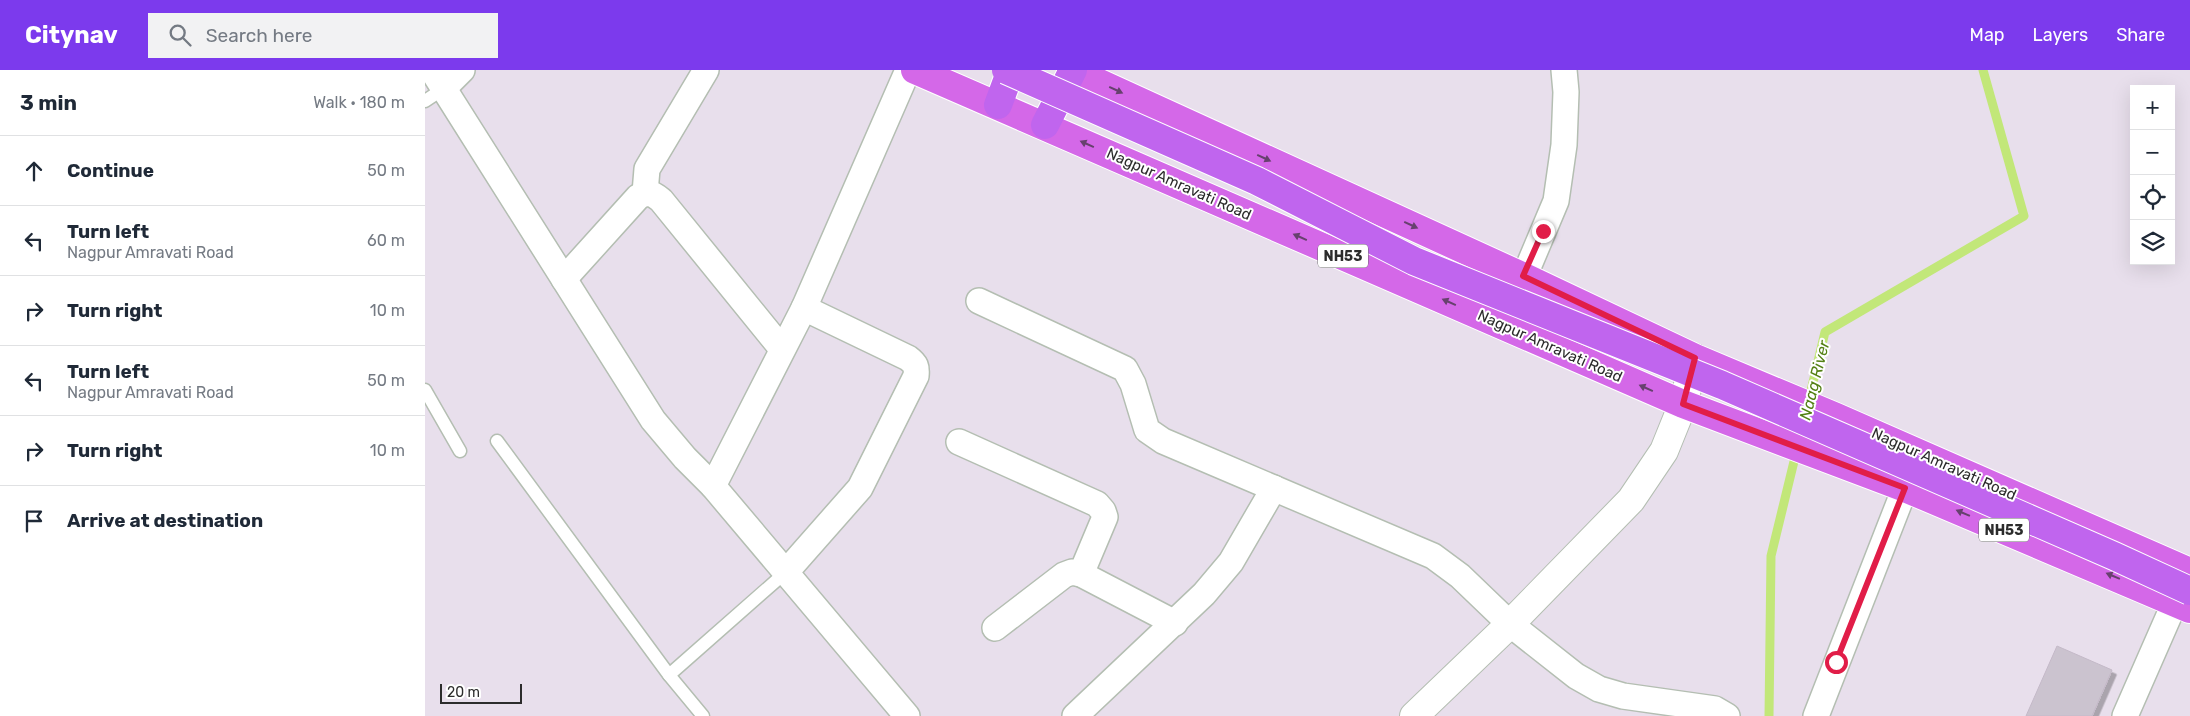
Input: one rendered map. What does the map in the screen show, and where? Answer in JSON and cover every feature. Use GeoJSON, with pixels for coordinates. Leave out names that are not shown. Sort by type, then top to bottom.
{"type":"FeatureCollection","features":[{"type":"Feature","properties":{"kind":"highway"},"geometry":{"type":"LineString","coordinates":[[1006,70],[1257,181],[1414,261],[1722,385],[2185,601]]}},
{"type":"Feature","properties":{"kind":"highway"},"geometry":{"type":"LineString","coordinates":[[998,105],[1011,70]]}},
{"type":"Feature","properties":{"kind":"highway"},"geometry":{"type":"LineString","coordinates":[[1045,125],[1072,70]]}},
{"type":"Feature","properties":{"kind":"main road","name":"Nagpur Amravati Road"},"geometry":{"type":"LineString","coordinates":[[915,70],[1683,404],[1905,488],[2185,601]]}},
{"type":"Feature","properties":{"kind":"main road","name":"Nagpur Amravati Road"},"geometry":{"type":"LineString","coordinates":[[1072,70],[1523,276],[1695,358],[1836,417],[2190,572]]}},
{"type":"Feature","properties":{"kind":"street"},"geometry":{"type":"LineString","coordinates":[[462,70],[433,87],[564,279],[653,420],[685,458],[713,486],[907,716]]}},
{"type":"Feature","properties":{"kind":"street"},"geometry":{"type":"LineString","coordinates":[[645,193],[647,169],[706,70]]}},
{"type":"Feature","properties":{"kind":"street"},"geometry":{"type":"LineString","coordinates":[[713,486],[804,308],[908,70]]}},
{"type":"Feature","properties":{"kind":"street"},"geometry":{"type":"LineString","coordinates":[[1523,276],[1556,201],[1564,145],[1566,92],[1563,70]]}},
{"type":"Feature","properties":{"kind":"street"},"geometry":{"type":"LineString","coordinates":[[564,279],[638,197],[645,193],[652,193],[661,200],[782,349]]}},
{"type":"Feature","properties":{"kind":"street"},"geometry":{"type":"LineString","coordinates":[[979,301],[1125,369],[1133,384],[1147,430],[1163,441],[1433,556],[1460,576],[1510,624],[1576,676],[1599,689],[1623,696],[1715,709],[1727,716]]}},
{"type":"Feature","properties":{"kind":"street"},"geometry":{"type":"LineString","coordinates":[[785,572],[860,488],[915,376],[917,368],[908,358],[804,308]]}},
{"type":"Feature","properties":{"kind":"street"},"geometry":{"type":"LineString","coordinates":[[1414,716],[1510,624],[1631,500],[1664,451],[1683,404],[1695,358]]}},
{"type":"Feature","properties":{"kind":"street"},"geometry":{"type":"LineString","coordinates":[[959,442],[1097,504],[1105,517],[1081,574]]}},
{"type":"Feature","properties":{"kind":"street"},"geometry":{"type":"LineString","coordinates":[[1075,716],[1204,594],[1231,562],[1274,488]]}},
{"type":"Feature","properties":{"kind":"street"},"geometry":{"type":"LineString","coordinates":[[1816,716],[1905,488]]}},
{"type":"Feature","properties":{"kind":"street"},"geometry":{"type":"LineString","coordinates":[[995,628],[1064,575],[1072,572],[1081,574],[1175,623]]}},
{"type":"Feature","properties":{"kind":"street"},"geometry":{"type":"LineString","coordinates":[[2125,716],[2185,601]]}},
{"type":"Feature","properties":{"kind":"lane"},"geometry":{"type":"LineString","coordinates":[[425,390],[460,451]]}},
{"type":"Feature","properties":{"kind":"lane"},"geometry":{"type":"LineString","coordinates":[[497,441],[695,713]]}},
{"type":"Feature","properties":{"kind":"lane"},"geometry":{"type":"LineString","coordinates":[[669,675],[785,572]]}},
{"type":"Feature","properties":{"kind":"building"},"geometry":{"type":"Polygon","coordinates":[[[2057,646],[2112,670],[2092,716],[2026,716],[2057,646]]]}},
{"type":"Feature","properties":{"kind":"waterway","name":"Naag River"},"geometry":{"type":"LineString","coordinates":[[1808,403],[1825,332],[2024,216],[1983,70]]}},
{"type":"Feature","properties":{"kind":"waterway","name":"Naag River"},"geometry":{"type":"LineString","coordinates":[[1769,716],[1771,556],[1797,449]]}},
{"type":"Feature","properties":{"kind":"route"},"geometry":{"type":"LineString","coordinates":[[1543,231],[1523,276],[1695,358],[1683,404],[1905,488],[1836,662]]}}]}
